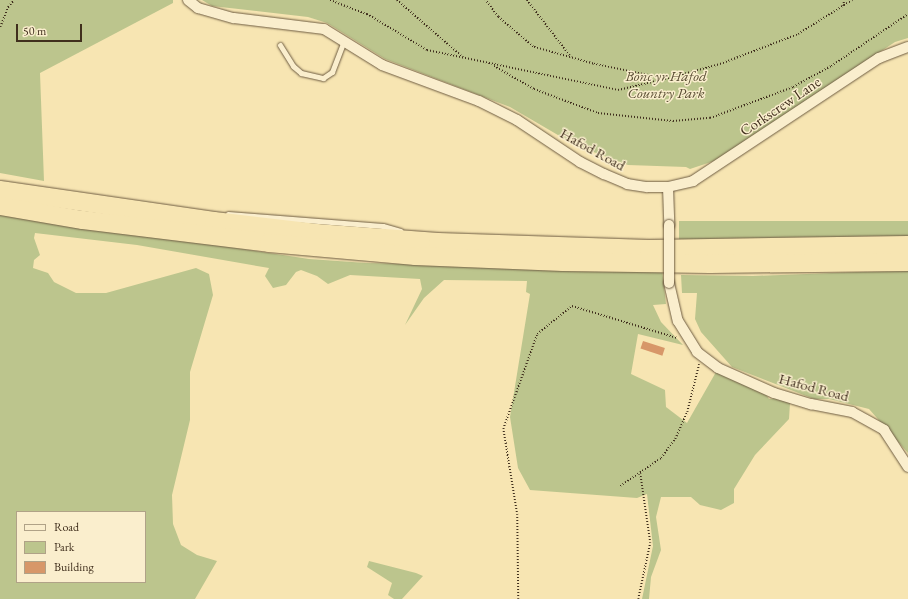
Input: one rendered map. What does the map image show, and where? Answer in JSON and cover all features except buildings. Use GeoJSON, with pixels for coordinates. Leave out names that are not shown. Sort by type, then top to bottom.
{"type":"FeatureCollection","features":[{"type":"Feature","properties":{"kind":"highway"},"geometry":{"type":"LineString","coordinates":[[0,190],[163,214],[316,233],[438,242],[649,249],[908,245]]}},
{"type":"Feature","properties":{"kind":"highway"},"geometry":{"type":"LineString","coordinates":[[0,206],[83,220],[269,243],[415,256],[578,263],[908,262]]}},
{"type":"Feature","properties":{"kind":"street","name":"Hafod Road"},"geometry":{"type":"LineString","coordinates":[[188,0],[198,8],[212,13],[324,29],[344,40],[382,65],[479,101],[510,117],[580,162],[604,174],[626,184],[668,187],[670,283],[678,321],[701,355],[718,368],[774,393],[852,412],[884,430],[908,467]]}},
{"type":"Feature","properties":{"kind":"street","name":"Corkscrew Lane"},"geometry":{"type":"LineString","coordinates":[[668,187],[699,177],[879,58],[908,47]]}},
{"type":"Feature","properties":{"kind":"lane"},"geometry":{"type":"LineString","coordinates":[[280,45],[293,66],[301,73],[322,78],[332,72],[344,40]]}},
{"type":"Feature","properties":{"kind":"lane"},"geometry":{"type":"LineString","coordinates":[[163,214],[214,214]]}},
{"type":"Feature","properties":{"kind":"lane"},"geometry":{"type":"LineString","coordinates":[[222,214],[383,226],[438,242]]}},
{"type":"Feature","properties":{"kind":"path"},"geometry":{"type":"LineString","coordinates":[[0,27],[8,7],[14,0]]}},
{"type":"Feature","properties":{"kind":"path"},"geometry":{"type":"LineString","coordinates":[[330,0],[367,14],[427,50],[491,65],[618,90],[720,64],[798,34],[852,0]]}},
{"type":"Feature","properties":{"kind":"path"},"geometry":{"type":"LineString","coordinates":[[397,0],[466,59]]}},
{"type":"Feature","properties":{"kind":"path"},"geometry":{"type":"LineString","coordinates":[[485,0],[498,17],[534,47],[571,58],[665,79]]}},
{"type":"Feature","properties":{"kind":"path"},"geometry":{"type":"LineString","coordinates":[[527,0],[571,58]]}},
{"type":"Feature","properties":{"kind":"path"},"geometry":{"type":"LineString","coordinates":[[844,0],[844,6]]}},
{"type":"Feature","properties":{"kind":"path"},"geometry":{"type":"LineString","coordinates":[[491,65],[534,89],[598,113],[673,121],[710,118],[793,87],[831,66],[908,14]]}},
{"type":"Feature","properties":{"kind":"path"},"geometry":{"type":"LineString","coordinates":[[518,599],[517,515],[503,429],[537,334],[572,306],[691,342]]}},
{"type":"Feature","properties":{"kind":"path"},"geometry":{"type":"LineString","coordinates":[[620,486],[640,474],[661,458],[675,439],[687,412],[701,355]]}},
{"type":"Feature","properties":{"kind":"path"},"geometry":{"type":"LineString","coordinates":[[638,599],[650,542],[640,474]]}},
{"type":"Feature","properties":{"kind":"green space"},"geometry":{"type":"Polygon","coordinates":[[[0,0],[173,0],[173,3],[40,73],[44,181],[0,173],[0,0]]]}},
{"type":"Feature","properties":{"kind":"green space","name":"Bonc yr Hafod Country Park"},"geometry":{"type":"Polygon","coordinates":[[[202,0],[908,0],[908,38],[895,42],[714,161],[690,169],[686,167],[628,165],[575,145],[510,107],[385,59],[327,23],[308,17],[212,6],[202,0]]]}},
{"type":"Feature","properties":{"kind":"green space"},"geometry":{"type":"Polygon","coordinates":[[[0,212],[309,259],[366,263],[662,269],[666,304],[653,305],[661,322],[683,345],[638,334],[631,374],[665,390],[666,407],[687,423],[716,372],[764,391],[769,399],[777,398],[790,403],[789,419],[755,455],[734,489],[734,503],[721,510],[700,505],[691,497],[661,497],[656,517],[661,550],[651,577],[649,599],[642,599],[653,546],[647,494],[637,498],[530,490],[518,468],[510,417],[530,294],[526,292],[527,281],[444,280],[424,298],[405,325],[422,289],[420,279],[350,275],[328,284],[317,276],[301,270],[296,272],[286,285],[273,288],[265,276],[269,268],[137,245],[35,233],[34,238],[40,255],[34,260],[33,268],[48,273],[54,282],[76,293],[106,293],[196,268],[209,274],[213,295],[190,372],[190,420],[172,495],[173,524],[181,545],[197,555],[217,561],[195,599],[0,599],[0,212]]]}},
{"type":"Feature","properties":{"kind":"green space"},"geometry":{"type":"Polygon","coordinates":[[[679,221],[908,221],[908,236],[679,240],[679,221]]]}},
{"type":"Feature","properties":{"kind":"green space"},"geometry":{"type":"Polygon","coordinates":[[[908,270],[908,453],[869,409],[829,399],[814,399],[732,367],[701,332],[695,319],[697,293],[682,293],[681,275],[753,276],[908,270]]]}},
{"type":"Feature","properties":{"kind":"green space"},"geometry":{"type":"Polygon","coordinates":[[[369,561],[423,576],[402,599],[394,599],[388,595],[392,583],[367,567],[369,561]]]}}]}
